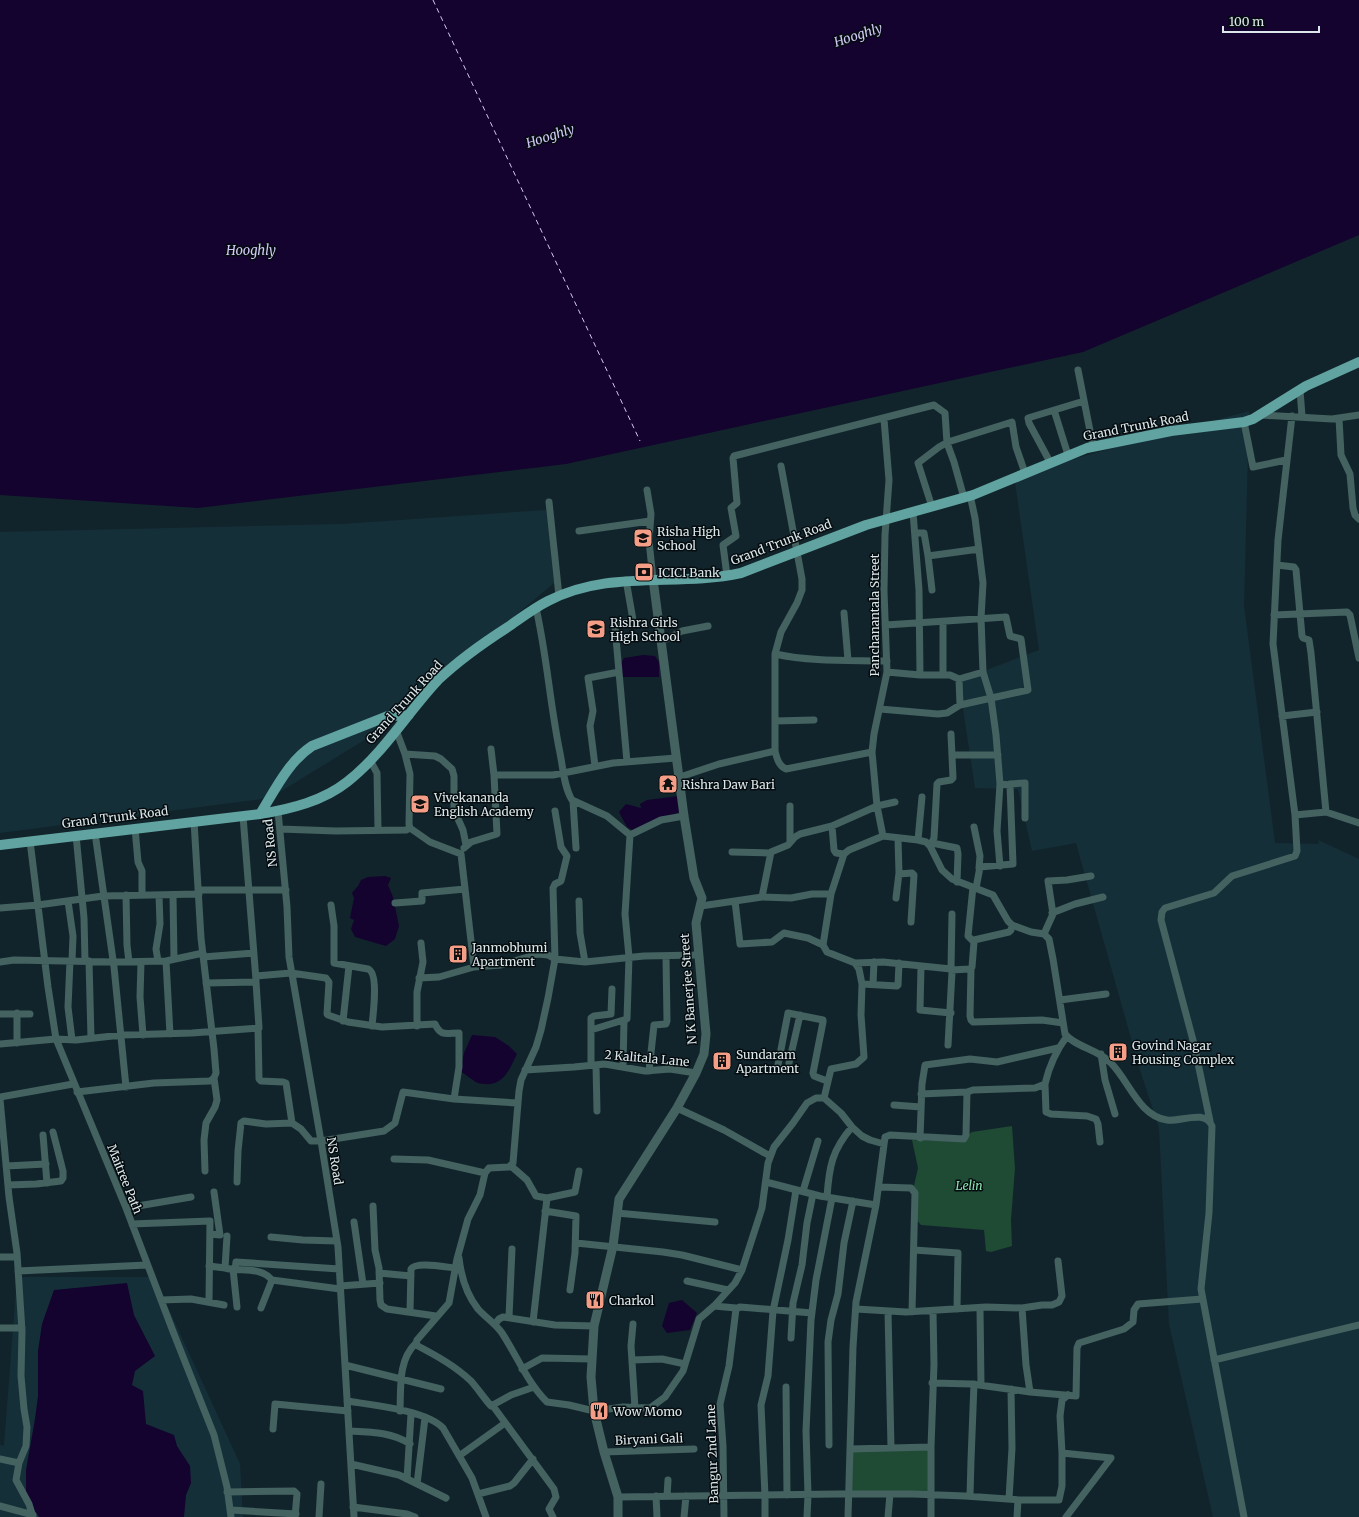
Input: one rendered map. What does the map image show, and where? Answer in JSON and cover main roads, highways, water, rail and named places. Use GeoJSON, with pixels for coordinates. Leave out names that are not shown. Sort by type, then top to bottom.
{"type":"FeatureCollection","features":[{"type":"Feature","properties":{"kind":"main road","name":"Grand Trunk Road"},"geometry":{"type":"LineString","coordinates":[[0,845],[194,820],[260,814],[278,811],[312,801],[347,782],[370,760],[429,690],[460,660],[536,608],[559,596],[595,585],[626,580],[677,580],[727,576],[757,568],[849,530],[967,497],[1050,462],[1093,446],[1171,431],[1244,422],[1261,415],[1300,390],[1359,362]]}},
{"type":"Feature","properties":{"kind":"main road"},"geometry":{"type":"LineString","coordinates":[[260,814],[295,760],[312,746],[388,716],[409,715]]}},
{"type":"Feature","properties":{"kind":"water","name":"Hooghly"},"geometry":{"type":"Polygon","coordinates":[[[0,0],[1359,0],[1359,235],[1083,352],[566,464],[198,508],[0,495],[0,0]]]}},
{"type":"Feature","properties":{"kind":"water"},"geometry":{"type":"Polygon","coordinates":[[[643,655],[655,656],[659,662],[659,677],[621,677],[621,663],[624,658],[643,655]]]}},
{"type":"Feature","properties":{"kind":"water"},"geometry":{"type":"Polygon","coordinates":[[[679,796],[682,811],[634,831],[627,827],[619,812],[626,804],[641,808],[640,804],[647,800],[679,796]]]}},
{"type":"Feature","properties":{"kind":"water"},"geometry":{"type":"Polygon","coordinates":[[[385,876],[391,878],[388,885],[393,897],[399,926],[395,939],[386,946],[355,937],[351,929],[354,920],[350,918],[354,898],[352,893],[361,880],[368,877],[385,876]]]}},
{"type":"Feature","properties":{"kind":"water"},"geometry":{"type":"Polygon","coordinates":[[[472,1035],[495,1037],[509,1046],[517,1054],[506,1075],[502,1079],[492,1084],[483,1084],[474,1081],[460,1071],[464,1053],[472,1035]]]}},
{"type":"Feature","properties":{"kind":"water"},"geometry":{"type":"Polygon","coordinates":[[[127,1283],[134,1315],[155,1356],[135,1371],[132,1385],[143,1391],[146,1424],[174,1435],[177,1446],[190,1466],[191,1483],[186,1495],[184,1517],[39,1517],[26,1498],[26,1470],[38,1396],[38,1351],[42,1324],[54,1290],[127,1283]]]}},
{"type":"Feature","properties":{"kind":"water"},"geometry":{"type":"Polygon","coordinates":[[[682,1300],[697,1313],[690,1330],[667,1333],[662,1326],[669,1303],[682,1300]]]}},
{"type":"Feature","properties":{"kind":"place","name":"Risha High School"},"geometry":{"type":"Point","coordinates":[643,538]}},
{"type":"Feature","properties":{"kind":"place","name":"ICICI Bank"},"geometry":{"type":"Point","coordinates":[644,572]}},
{"type":"Feature","properties":{"kind":"place","name":"Rishra Girls High School"},"geometry":{"type":"Point","coordinates":[596,629]}},
{"type":"Feature","properties":{"kind":"place","name":"Rishra Daw Bari"},"geometry":{"type":"Point","coordinates":[668,784]}},
{"type":"Feature","properties":{"kind":"place","name":"Vivekananda English Academy"},"geometry":{"type":"Point","coordinates":[420,804]}},
{"type":"Feature","properties":{"kind":"place","name":"Janmobhumi Apartment"},"geometry":{"type":"Point","coordinates":[458,954]}},
{"type":"Feature","properties":{"kind":"place","name":"Govind Nagar Housing Complex"},"geometry":{"type":"Point","coordinates":[1118,1052]}},
{"type":"Feature","properties":{"kind":"place","name":"Sundaram Apartment"},"geometry":{"type":"Point","coordinates":[722,1061]}},
{"type":"Feature","properties":{"kind":"place","name":"Charkol"},"geometry":{"type":"Point","coordinates":[595,1300]}},
{"type":"Feature","properties":{"kind":"place","name":"Wow Momo"},"geometry":{"type":"Point","coordinates":[599,1411]}},
{"type":"Feature","properties":{"kind":"park label","name":"Lelin"},"geometry":{"type":"Point","coordinates":[969,1185]}}]}
